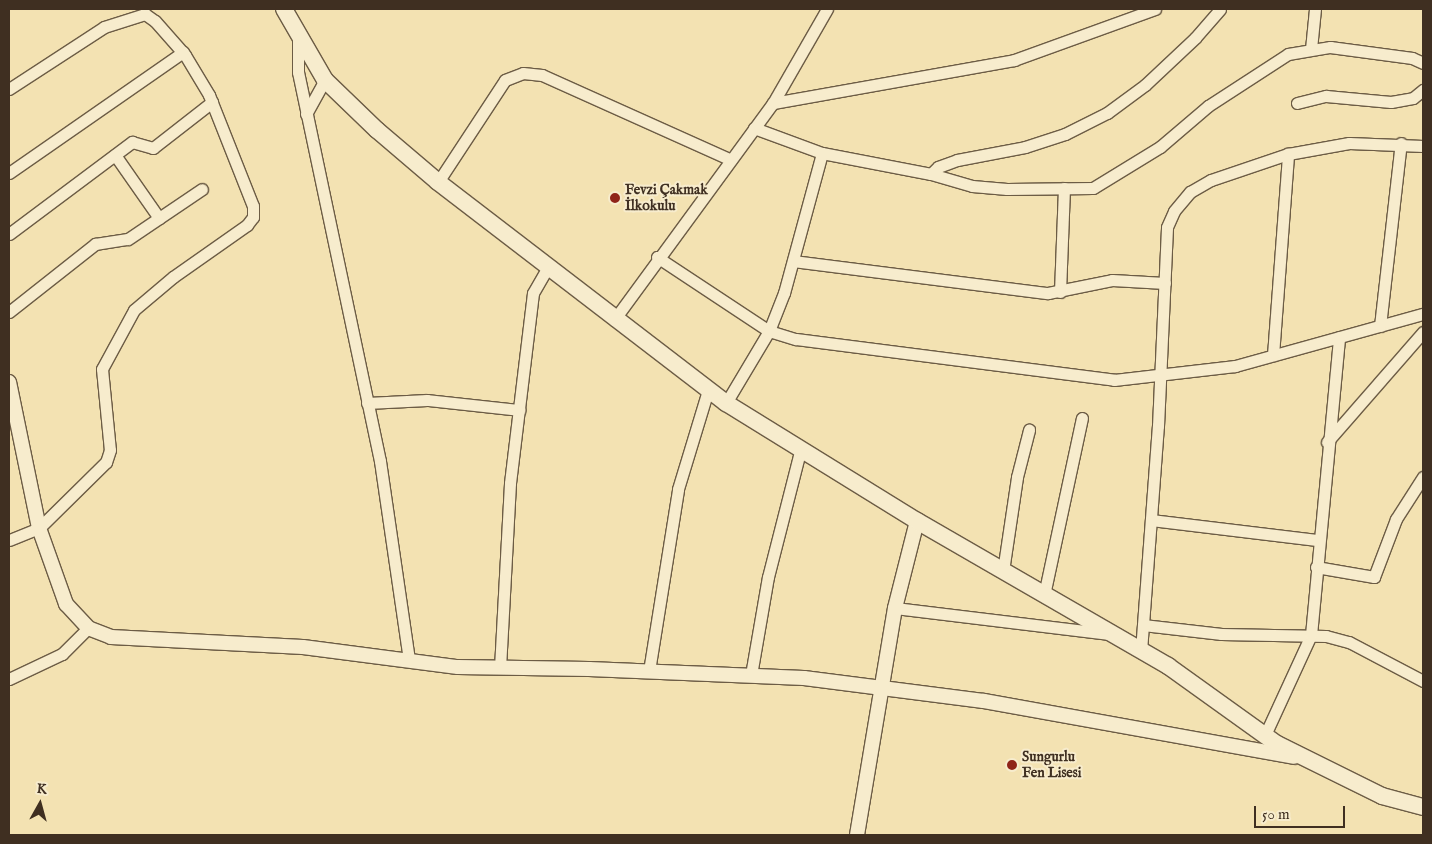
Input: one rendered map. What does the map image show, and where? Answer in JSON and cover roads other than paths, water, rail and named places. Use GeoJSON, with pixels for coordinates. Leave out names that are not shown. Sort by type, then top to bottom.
{"type":"FeatureCollection","features":[{"type":"Feature","properties":{"kind":"main road"},"geometry":{"type":"LineString","coordinates":[[284,9],[325,80],[377,130],[438,182],[614,320],[726,403],[800,451],[917,521],[1168,666],[1265,735],[1382,796],[1423,807]]}},
{"type":"Feature","properties":{"kind":"street"},"geometry":{"type":"LineString","coordinates":[[614,320],[657,257],[773,103],[827,9]]}},
{"type":"Feature","properties":{"kind":"street"},"geometry":{"type":"LineString","coordinates":[[773,103],[1014,60],[1155,9]]}},
{"type":"Feature","properties":{"kind":"street"},"geometry":{"type":"LineString","coordinates":[[931,174],[938,167],[957,160],[1025,147],[1065,134],[1107,113],[1152,78],[1195,38],[1220,9]]}},
{"type":"Feature","properties":{"kind":"street"},"geometry":{"type":"LineString","coordinates":[[1311,49],[1315,9]]}},
{"type":"Feature","properties":{"kind":"street"},"geometry":{"type":"LineString","coordinates":[[9,89],[104,26],[138,14],[156,20],[183,52],[212,102],[253,206],[253,217],[248,225],[172,277],[134,310],[102,369],[110,450],[106,462],[39,528],[9,540]]}},
{"type":"Feature","properties":{"kind":"street"},"geometry":{"type":"LineString","coordinates":[[298,33],[298,72],[380,461],[409,661]]}},
{"type":"Feature","properties":{"kind":"street"},"geometry":{"type":"LineString","coordinates":[[754,128],[822,153],[931,174],[972,186],[1092,188],[1160,147],[1208,106],[1288,54],[1330,47],[1412,58],[1423,63]]}},
{"type":"Feature","properties":{"kind":"street"},"geometry":{"type":"LineString","coordinates":[[9,173],[183,52]]}},
{"type":"Feature","properties":{"kind":"street"},"geometry":{"type":"LineString","coordinates":[[438,182],[504,80],[523,73],[542,75],[731,160]]}},
{"type":"Feature","properties":{"kind":"street"},"geometry":{"type":"LineString","coordinates":[[306,114],[325,80]]}},
{"type":"Feature","properties":{"kind":"street"},"geometry":{"type":"LineString","coordinates":[[1297,103],[1326,96],[1391,102],[1413,98],[1423,90]]}},
{"type":"Feature","properties":{"kind":"street"},"geometry":{"type":"LineString","coordinates":[[9,234],[132,142],[153,148],[212,102]]}},
{"type":"Feature","properties":{"kind":"street"},"geometry":{"type":"LineString","coordinates":[[1141,651],[1160,375],[1167,227],[1184,198],[1210,180],[1288,154],[1349,143],[1401,143],[1423,146]]}},
{"type":"Feature","properties":{"kind":"street"},"geometry":{"type":"LineString","coordinates":[[1380,326],[1401,143]]}},
{"type":"Feature","properties":{"kind":"street"},"geometry":{"type":"LineString","coordinates":[[726,403],[769,331],[793,261],[822,153]]}},
{"type":"Feature","properties":{"kind":"street"},"geometry":{"type":"LineString","coordinates":[[1273,355],[1288,154]]}},
{"type":"Feature","properties":{"kind":"street"},"geometry":{"type":"LineString","coordinates":[[115,155],[159,218]]}},
{"type":"Feature","properties":{"kind":"street"},"geometry":{"type":"LineString","coordinates":[[1060,292],[1064,188]]}},
{"type":"Feature","properties":{"kind":"street"},"geometry":{"type":"LineString","coordinates":[[9,312],[95,244],[128,238],[202,189]]}},
{"type":"Feature","properties":{"kind":"street"},"geometry":{"type":"LineString","coordinates":[[657,257],[769,331],[844,346],[1114,380],[1235,366],[1423,314]]}},
{"type":"Feature","properties":{"kind":"street"},"geometry":{"type":"LineString","coordinates":[[793,261],[1021,292],[1060,292],[1112,280],[1165,283]]}},
{"type":"Feature","properties":{"kind":"street"},"geometry":{"type":"LineString","coordinates":[[500,668],[510,483],[533,293],[548,267]]}},
{"type":"Feature","properties":{"kind":"street"},"geometry":{"type":"LineString","coordinates":[[1327,442],[1423,332]]}},
{"type":"Feature","properties":{"kind":"street"},"geometry":{"type":"LineString","coordinates":[[1265,735],[1310,635],[1327,442],[1340,337]]}},
{"type":"Feature","properties":{"kind":"street"},"geometry":{"type":"LineString","coordinates":[[9,382],[39,528],[66,604],[88,628],[111,637],[303,647],[409,661],[500,668],[751,675],[880,686],[1228,743],[1314,761]]}},
{"type":"Feature","properties":{"kind":"street"},"geometry":{"type":"LineString","coordinates":[[649,671],[678,489],[708,390]]}},
{"type":"Feature","properties":{"kind":"street"},"geometry":{"type":"LineString","coordinates":[[367,403],[427,400],[519,410]]}},
{"type":"Feature","properties":{"kind":"street"},"geometry":{"type":"LineString","coordinates":[[1044,595],[1082,418]]}},
{"type":"Feature","properties":{"kind":"street"},"geometry":{"type":"LineString","coordinates":[[1004,571],[1017,476],[1029,430]]}},
{"type":"Feature","properties":{"kind":"street"},"geometry":{"type":"LineString","coordinates":[[751,675],[768,577],[800,451]]}},
{"type":"Feature","properties":{"kind":"street"},"geometry":{"type":"LineString","coordinates":[[1316,567],[1374,577],[1396,519],[1423,477]]}},
{"type":"Feature","properties":{"kind":"street"},"geometry":{"type":"LineString","coordinates":[[1151,520],[1318,540]]}},
{"type":"Feature","properties":{"kind":"street"},"geometry":{"type":"LineString","coordinates":[[857,835],[880,686],[895,608],[917,521]]}},
{"type":"Feature","properties":{"kind":"street"},"geometry":{"type":"LineString","coordinates":[[895,608],[1113,635]]}},
{"type":"Feature","properties":{"kind":"street"},"geometry":{"type":"LineString","coordinates":[[1143,625],[1221,634],[1310,635],[1349,642],[1423,681]]}},
{"type":"Feature","properties":{"kind":"street"},"geometry":{"type":"LineString","coordinates":[[9,679],[62,654],[88,628]]}},
{"type":"Feature","properties":{"kind":"place","name":"Fevzi Çakmak İlkokulu"},"geometry":{"type":"Point","coordinates":[615,198]}},
{"type":"Feature","properties":{"kind":"place","name":"Sungurlu Fen Lisesi"},"geometry":{"type":"Point","coordinates":[1012,765]}}]}
